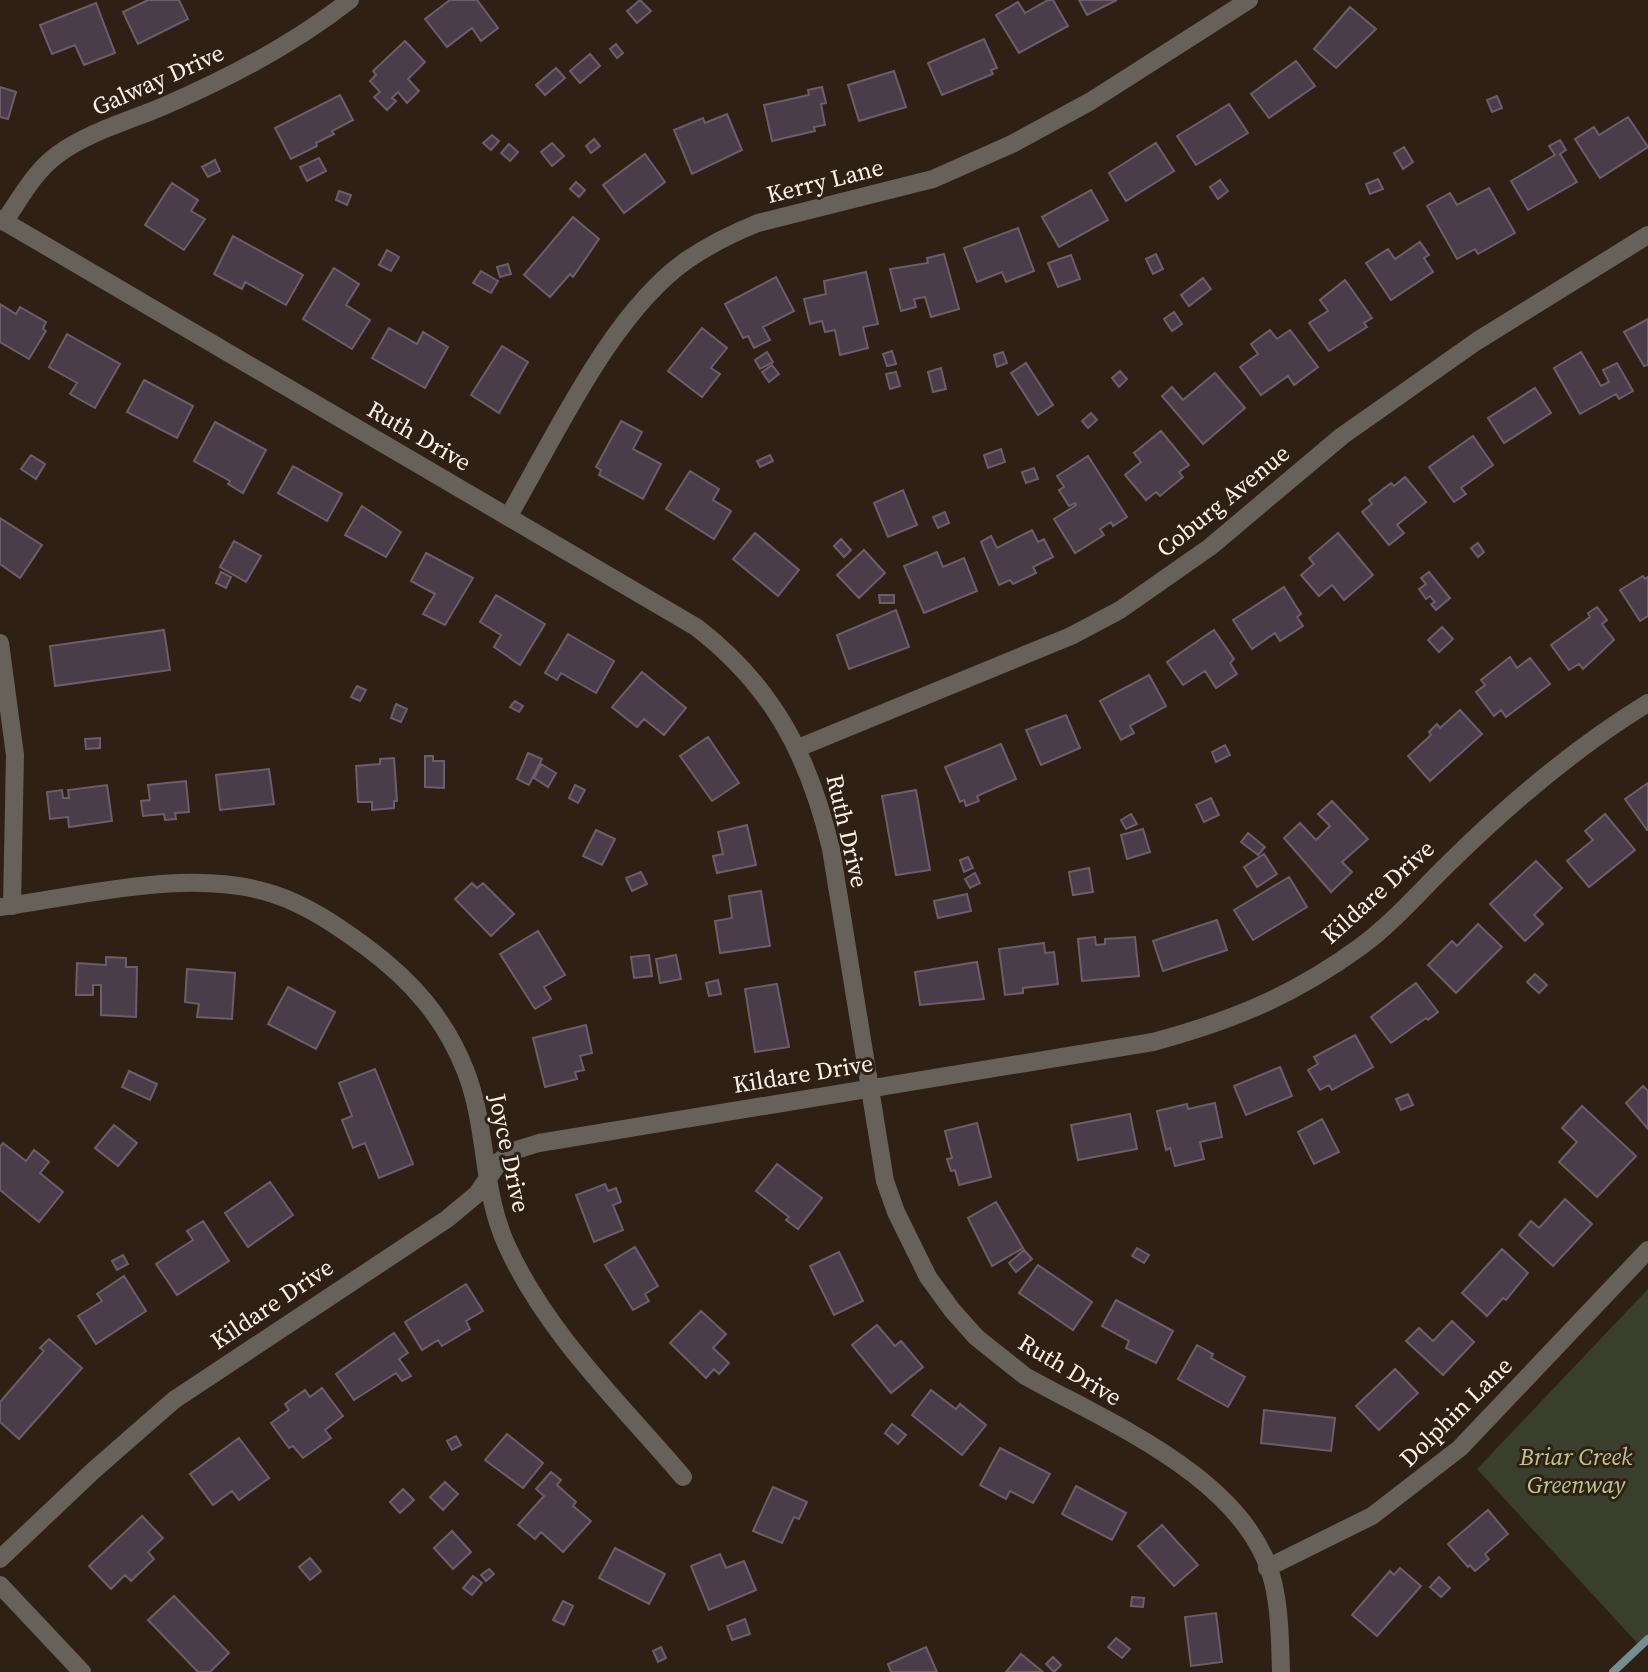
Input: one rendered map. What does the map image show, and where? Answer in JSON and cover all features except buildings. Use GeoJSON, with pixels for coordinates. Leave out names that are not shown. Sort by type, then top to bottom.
{"type":"FeatureCollection","features":[{"type":"Feature","properties":{"kind":"street","name":"Galway Drive"},"geometry":{"type":"LineString","coordinates":[[2,221],[39,171],[58,155],[84,140],[236,73],[299,36],[350,0]]}},
{"type":"Feature","properties":{"kind":"street","name":"Kerry Lane"},"geometry":{"type":"LineString","coordinates":[[508,517],[626,319],[686,261],[731,234],[758,223],[933,179],[1012,144],[1091,101],[1249,0]]}},
{"type":"Feature","properties":{"kind":"street","name":"Ruth Drive"},"geometry":{"type":"LineString","coordinates":[[2,221],[696,626],[717,643],[771,701],[798,748],[819,800],[831,849],[885,1181],[896,1212],[923,1268],[952,1310],[976,1336],[1025,1376],[1182,1465],[1227,1501],[1252,1535],[1272,1580],[1279,1625],[1281,1672]]}},
{"type":"Feature","properties":{"kind":"street","name":"Coburg Avenue"},"geometry":{"type":"LineString","coordinates":[[798,748],[1071,636],[1120,610],[1210,547],[1301,468],[1364,420],[1477,341],[1648,235]]}},
{"type":"Feature","properties":{"kind":"street"},"geometry":{"type":"LineString","coordinates":[[0,643],[15,755],[6,906]]}},
{"type":"Feature","properties":{"kind":"street","name":"Kildare Drive"},"geometry":{"type":"LineString","coordinates":[[0,1559],[94,1470],[174,1400],[447,1219],[486,1182],[500,1161],[513,1151],[540,1143],[1153,1042],[1216,1025],[1271,1003],[1362,946],[1500,814],[1598,736],[1648,703]]}},
{"type":"Feature","properties":{"kind":"street","name":"Joyce Drive"},"geometry":{"type":"LineString","coordinates":[[6,906],[164,885],[232,884],[272,893],[334,923],[392,966],[440,1019],[467,1074],[482,1126],[486,1182],[506,1245],[542,1309],[683,1477]]}},
{"type":"Feature","properties":{"kind":"street","name":"Dolphin Lane"},"geometry":{"type":"LineString","coordinates":[[1267,1568],[1372,1516],[1460,1448],[1648,1250]]}},
{"type":"Feature","properties":{"kind":"street"},"geometry":{"type":"LineString","coordinates":[[0,1586],[82,1672]]}},
{"type":"Feature","properties":{"kind":"green space","name":"Briar Creek Greenway"},"geometry":{"type":"Polygon","coordinates":[[[1648,1289],[1648,1639],[1640,1646],[1477,1469],[1648,1289]]]}},
{"type":"Feature","properties":{"kind":"waterway"},"geometry":{"type":"LineString","coordinates":[[1613,1672],[1648,1639]]}}]}
